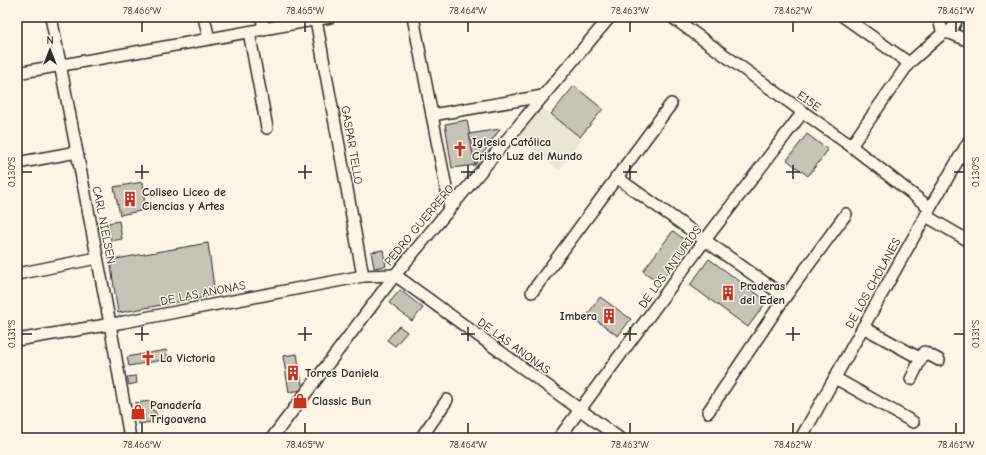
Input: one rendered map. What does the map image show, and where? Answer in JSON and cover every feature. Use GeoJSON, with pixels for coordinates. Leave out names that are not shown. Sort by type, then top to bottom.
{"type":"FeatureCollection","features":[{"type":"Feature","properties":{"kind":"street","name":"CARL NIELSEN"},"geometry":{"type":"LineString","coordinates":[[51,17],[110,324],[130,438]]}},
{"type":"Feature","properties":{"kind":"street"},"geometry":{"type":"LineString","coordinates":[[204,17],[209,39]]}},
{"type":"Feature","properties":{"kind":"street"},"geometry":{"type":"LineString","coordinates":[[262,17],[264,30]]}},
{"type":"Feature","properties":{"kind":"street"},"geometry":{"type":"LineString","coordinates":[[413,17],[450,208]]}},
{"type":"Feature","properties":{"kind":"street","name":"PEDRO GUERRERO"},"geometry":{"type":"LineString","coordinates":[[272,438],[394,275],[610,17]]}},
{"type":"Feature","properties":{"kind":"street","name":"E15E"},"geometry":{"type":"LineString","coordinates":[[672,17],[851,146],[928,212],[969,241]]}},
{"type":"Feature","properties":{"kind":"street"},"geometry":{"type":"LineString","coordinates":[[844,17],[909,63]]}},
{"type":"Feature","properties":{"kind":"street"},"geometry":{"type":"LineString","coordinates":[[938,17],[946,33],[969,41]]}},
{"type":"Feature","properties":{"kind":"street"},"geometry":{"type":"LineString","coordinates":[[851,146],[909,63],[946,33],[958,17]]}},
{"type":"Feature","properties":{"kind":"street"},"geometry":{"type":"LineString","coordinates":[[17,73],[264,30],[324,18]]}},
{"type":"Feature","properties":{"kind":"street","name":"GASPAR TELLO"},"geometry":{"type":"LineString","coordinates":[[324,18],[363,276]]}},
{"type":"Feature","properties":{"kind":"street"},"geometry":{"type":"LineString","coordinates":[[249,32],[267,128]]}},
{"type":"Feature","properties":{"kind":"street"},"geometry":{"type":"LineString","coordinates":[[432,114],[543,96]]}},
{"type":"Feature","properties":{"kind":"street"},"geometry":{"type":"LineString","coordinates":[[532,292],[671,104]]}},
{"type":"Feature","properties":{"kind":"street","name":"DE LOS ANTURIOS"},"geometry":{"type":"LineString","coordinates":[[559,438],[705,240],[803,112]]}},
{"type":"Feature","properties":{"kind":"street","name":"DE LOS CHOLANES"},"geometry":{"type":"LineString","coordinates":[[801,438],[969,141]]}},
{"type":"Feature","properties":{"kind":"street"},"geometry":{"type":"LineString","coordinates":[[17,163],[76,152]]}},
{"type":"Feature","properties":{"kind":"street"},"geometry":{"type":"LineString","coordinates":[[616,177],[785,297]]}},
{"type":"Feature","properties":{"kind":"street"},"geometry":{"type":"LineString","coordinates":[[708,412],[785,297],[846,214]]}},
{"type":"Feature","properties":{"kind":"street"},"geometry":{"type":"LineString","coordinates":[[17,274],[97,258]]}},
{"type":"Feature","properties":{"kind":"street","name":"DE LAS ANONAS"},"geometry":{"type":"LineString","coordinates":[[17,340],[363,276],[394,275],[619,438]]}},
{"type":"Feature","properties":{"kind":"street"},"geometry":{"type":"LineString","coordinates":[[863,327],[921,359]]}},
{"type":"Feature","properties":{"kind":"street"},"geometry":{"type":"LineString","coordinates":[[911,379],[924,352],[939,360]]}},
{"type":"Feature","properties":{"kind":"street"},"geometry":{"type":"LineString","coordinates":[[835,378],[913,422]]}},
{"type":"Feature","properties":{"kind":"street"},"geometry":{"type":"LineString","coordinates":[[421,438],[447,400]]}},
{"type":"Feature","properties":{"kind":"shaded area"},"geometry":{"type":"Polygon","coordinates":[[[542,107],[583,138],[559,170],[517,139],[542,107]]]}},
{"type":"Feature","properties":{"kind":"building"},"geometry":{"type":"Polygon","coordinates":[[[574,86],[603,109],[580,137],[551,114],[574,86]]]}},
{"type":"Feature","properties":{"kind":"building","name":"Iglesia Católica Cristo Luz del Mundo"},"geometry":{"type":"Polygon","coordinates":[[[467,120],[475,165],[452,168],[445,124],[467,120]]]}},
{"type":"Feature","properties":{"kind":"building"},"geometry":{"type":"Polygon","coordinates":[[[500,129],[475,165],[469,134],[500,129]]]}},
{"type":"Feature","properties":{"kind":"building"},"geometry":{"type":"Polygon","coordinates":[[[807,134],[828,150],[808,176],[787,160],[807,134]]]}},
{"type":"Feature","properties":{"kind":"building","name":"Coliseo Liceo de Ciencias y Artes"},"geometry":{"type":"Polygon","coordinates":[[[143,182],[145,210],[120,215],[114,187],[143,182]]]}},
{"type":"Feature","properties":{"kind":"building"},"geometry":{"type":"Polygon","coordinates":[[[119,221],[122,239],[111,241],[108,223],[119,221]]]}},
{"type":"Feature","properties":{"kind":"building"},"geometry":{"type":"Polygon","coordinates":[[[673,231],[689,243],[659,283],[643,271],[673,231]]]}},
{"type":"Feature","properties":{"kind":"building"},"geometry":{"type":"Polygon","coordinates":[[[208,243],[215,295],[118,313],[110,260],[208,243]]]}},
{"type":"Feature","properties":{"kind":"building"},"geometry":{"type":"Polygon","coordinates":[[[383,250],[386,266],[374,268],[371,252],[383,250]]]}},
{"type":"Feature","properties":{"kind":"building","name":"Praderas del Eden"},"geometry":{"type":"Polygon","coordinates":[[[709,259],[767,301],[748,327],[690,285],[709,259]]]}},
{"type":"Feature","properties":{"kind":"building"},"geometry":{"type":"Polygon","coordinates":[[[400,290],[423,308],[412,321],[389,303],[400,290]]]}},
{"type":"Feature","properties":{"kind":"building","name":"Imbera"},"geometry":{"type":"Polygon","coordinates":[[[600,297],[631,319],[618,336],[588,314],[600,297]]]}},
{"type":"Feature","properties":{"kind":"building"},"geometry":{"type":"Polygon","coordinates":[[[399,326],[407,332],[395,346],[387,340],[399,326]]]}},
{"type":"Feature","properties":{"kind":"building","name":"La Victoria"},"geometry":{"type":"Polygon","coordinates":[[[166,350],[168,359],[129,366],[127,357],[166,350]]]}},
{"type":"Feature","properties":{"kind":"building","name":"Torres Daniela"},"geometry":{"type":"Polygon","coordinates":[[[297,354],[303,390],[289,392],[283,356],[297,354]]]}},
{"type":"Feature","properties":{"kind":"building"},"geometry":{"type":"Polygon","coordinates":[[[136,376],[137,383],[129,385],[127,377],[136,376]]]}},
{"type":"Feature","properties":{"kind":"building"},"geometry":{"type":"Polygon","coordinates":[[[150,401],[152,410],[156,412],[157,418],[152,419],[152,422],[138,424],[135,403],[150,401]]]}},
{"type":"Feature","properties":{"kind":"place","name":"Iglesia Católica Cristo Luz del Mundo"},"geometry":{"type":"Point","coordinates":[460,149]}},
{"type":"Feature","properties":{"kind":"place","name":"Coliseo Liceo de Ciencias y Artes"},"geometry":{"type":"Point","coordinates":[130,199]}},
{"type":"Feature","properties":{"kind":"place","name":"Praderas del Eden"},"geometry":{"type":"Point","coordinates":[728,293]}},
{"type":"Feature","properties":{"kind":"place","name":"Imbera"},"geometry":{"type":"Point","coordinates":[609,316]}},
{"type":"Feature","properties":{"kind":"place","name":"La Victoria"},"geometry":{"type":"Point","coordinates":[148,358]}},
{"type":"Feature","properties":{"kind":"place","name":"Torres Daniela"},"geometry":{"type":"Point","coordinates":[293,373]}},
{"type":"Feature","properties":{"kind":"place","name":"Classic Bun"},"geometry":{"type":"Point","coordinates":[300,401]}},
{"type":"Feature","properties":{"kind":"place","name":"Panadería Trigoavena"},"geometry":{"type":"Point","coordinates":[138,412]}}]}
